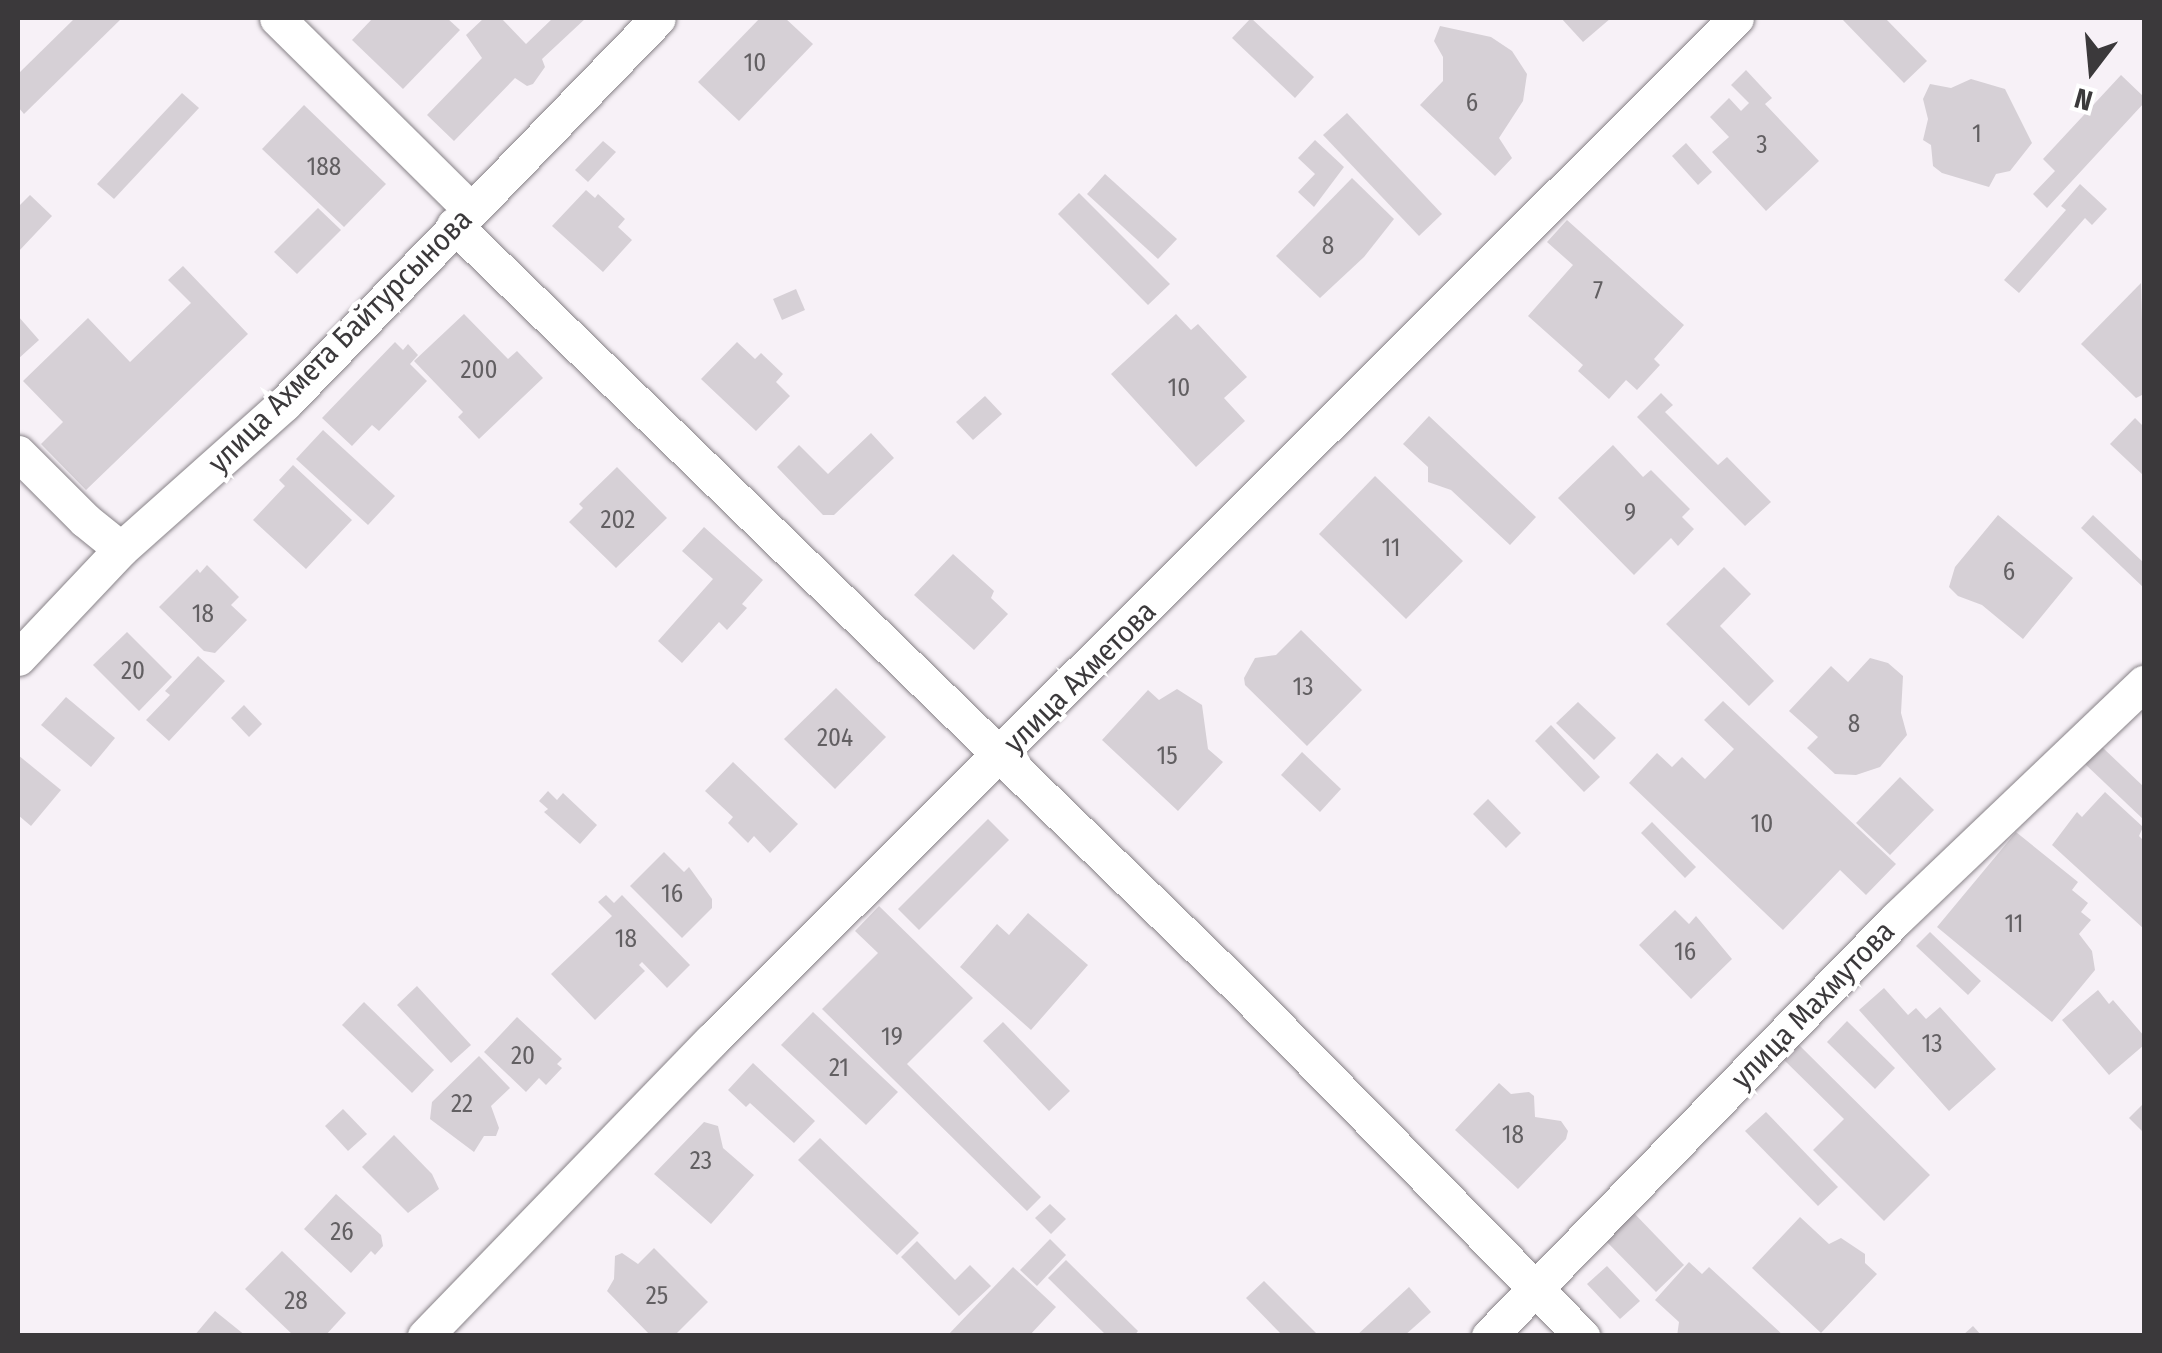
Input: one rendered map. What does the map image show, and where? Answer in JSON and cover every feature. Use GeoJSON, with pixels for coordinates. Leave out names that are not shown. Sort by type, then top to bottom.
{"type":"FeatureCollection","features":[{"type":"Feature","properties":{"kind":"street"},"geometry":{"type":"LineString","coordinates":[[276,18],[462,217],[1000,757],[1241,989],[1582,1336]]}},
{"type":"Feature","properties":{"kind":"street","name":"улица Ахмета Байтурсынова"},"geometry":{"type":"LineString","coordinates":[[18,658],[121,549],[284,404],[658,18]]}},
{"type":"Feature","properties":{"kind":"street","name":"улица Ахметова"},"geometry":{"type":"LineString","coordinates":[[424,1336],[1528,221],[1736,18]]}},
{"type":"Feature","properties":{"kind":"street"},"geometry":{"type":"LineString","coordinates":[[18,453],[84,520],[121,549]]}},
{"type":"Feature","properties":{"kind":"street","name":"улица Махмутова"},"geometry":{"type":"LineString","coordinates":[[1489,1336],[1897,918],[2144,682]]}},
{"type":"Feature","properties":{"kind":"building"},"geometry":{"type":"Polygon","coordinates":[[[75,18],[122,18],[24,114],[18,107],[18,74],[75,18]]]}},
{"type":"Feature","properties":{"kind":"building"},"geometry":{"type":"Polygon","coordinates":[[[373,18],[447,18],[460,30],[403,89],[352,40],[373,18]]]}},
{"type":"Feature","properties":{"kind":"building"},"geometry":{"type":"Polygon","coordinates":[[[484,18],[501,18],[526,44],[553,18],[586,18],[542,59],[545,67],[533,84],[527,86],[515,78],[454,141],[427,115],[482,58],[466,35],[484,18]]]}},
{"type":"Feature","properties":{"kind":"building"},"geometry":{"type":"Polygon","coordinates":[[[760,18],[785,18],[813,44],[739,121],[698,82],[760,18]]]}},
{"type":"Feature","properties":{"kind":"building"},"geometry":{"type":"Polygon","coordinates":[[[1251,18],[1314,77],[1295,98],[1232,38],[1251,18]]]}},
{"type":"Feature","properties":{"kind":"building"},"geometry":{"type":"Polygon","coordinates":[[[1561,18],[1611,18],[1583,42],[1561,18]]]}},
{"type":"Feature","properties":{"kind":"building"},"geometry":{"type":"Polygon","coordinates":[[[1841,18],[1885,18],[1927,61],[1904,83],[1841,18]]]}},
{"type":"Feature","properties":{"kind":"building"},"geometry":{"type":"Polygon","coordinates":[[[1440,26],[1491,37],[1512,51],[1527,74],[1523,101],[1499,138],[1512,158],[1495,176],[1420,105],[1443,81],[1443,57],[1434,41],[1440,26]]]}},
{"type":"Feature","properties":{"kind":"building"},"geometry":{"type":"Polygon","coordinates":[[[1746,70],[1772,98],[1765,104],[1819,161],[1766,211],[1712,152],[1729,137],[1710,117],[1729,98],[1741,111],[1749,103],[1731,85],[1746,70]]]}},
{"type":"Feature","properties":{"kind":"building"},"geometry":{"type":"Polygon","coordinates":[[[2121,75],[2144,97],[2144,103],[2047,208],[2033,194],[2055,171],[2043,159],[2121,75]]]}},
{"type":"Feature","properties":{"kind":"building"},"geometry":{"type":"Polygon","coordinates":[[[1971,79],[2005,89],[2032,143],[2010,171],[1996,174],[1989,187],[1942,173],[1933,166],[1931,145],[1923,140],[1928,119],[1923,99],[1930,84],[1951,88],[1971,79]]]}},
{"type":"Feature","properties":{"kind":"building"},"geometry":{"type":"Polygon","coordinates":[[[182,93],[199,108],[114,199],[97,184],[182,93]]]}},
{"type":"Feature","properties":{"kind":"building"},"geometry":{"type":"Polygon","coordinates":[[[304,105],[386,184],[344,227],[262,149],[304,105]]]}},
{"type":"Feature","properties":{"kind":"building"},"geometry":{"type":"Polygon","coordinates":[[[1347,113],[1442,214],[1419,236],[1323,135],[1347,113]]]}},
{"type":"Feature","properties":{"kind":"building"},"geometry":{"type":"Polygon","coordinates":[[[1315,140],[1344,167],[1314,207],[1298,192],[1315,174],[1298,158],[1315,140]]]}},
{"type":"Feature","properties":{"kind":"building"},"geometry":{"type":"Polygon","coordinates":[[[603,141],[616,152],[588,182],[575,170],[603,141]]]}},
{"type":"Feature","properties":{"kind":"building"},"geometry":{"type":"Polygon","coordinates":[[[1686,143],[1712,172],[1698,185],[1672,156],[1686,143]]]}},
{"type":"Feature","properties":{"kind":"building"},"geometry":{"type":"Polygon","coordinates":[[[1105,174],[1177,239],[1158,259],[1087,194],[1105,174]]]}},
{"type":"Feature","properties":{"kind":"building"},"geometry":{"type":"Polygon","coordinates":[[[1352,178],[1394,219],[1364,257],[1320,298],[1276,256],[1352,178]]]}},
{"type":"Feature","properties":{"kind":"building"},"geometry":{"type":"Polygon","coordinates":[[[2080,184],[2107,209],[2092,225],[2085,218],[2019,293],[2004,280],[2066,210],[2061,206],[2080,184]]]}},
{"type":"Feature","properties":{"kind":"building"},"geometry":{"type":"Polygon","coordinates":[[[586,190],[595,198],[598,194],[625,219],[618,227],[632,240],[603,272],[552,226],[586,190]]]}},
{"type":"Feature","properties":{"kind":"building"},"geometry":{"type":"Polygon","coordinates":[[[1079,193],[1170,284],[1148,305],[1058,214],[1079,193]]]}},
{"type":"Feature","properties":{"kind":"building"},"geometry":{"type":"Polygon","coordinates":[[[30,195],[52,216],[18,252],[18,207],[30,195]]]}},
{"type":"Feature","properties":{"kind":"building"},"geometry":{"type":"Polygon","coordinates":[[[318,208],[341,230],[297,274],[274,252],[318,208]]]}},
{"type":"Feature","properties":{"kind":"building"},"geometry":{"type":"Polygon","coordinates":[[[1567,220],[1684,325],[1654,359],[1660,365],[1637,390],[1626,380],[1609,399],[1578,371],[1583,365],[1528,316],[1573,265],[1547,242],[1567,220]]]}},
{"type":"Feature","properties":{"kind":"building"},"geometry":{"type":"Polygon","coordinates":[[[183,266],[248,334],[86,490],[41,444],[63,422],[23,381],[88,318],[130,362],[191,303],[168,280],[183,266]]]}},
{"type":"Feature","properties":{"kind":"building"},"geometry":{"type":"Polygon","coordinates":[[[2141,283],[2144,394],[2136,398],[2081,344],[2141,283]]]}},
{"type":"Feature","properties":{"kind":"building"},"geometry":{"type":"Polygon","coordinates":[[[796,289],[805,310],[782,320],[773,299],[796,289]]]}},
{"type":"Feature","properties":{"kind":"building"},"geometry":{"type":"Polygon","coordinates":[[[464,314],[508,359],[517,351],[543,378],[479,439],[458,417],[463,412],[414,361],[464,314]]]}},
{"type":"Feature","properties":{"kind":"building"},"geometry":{"type":"Polygon","coordinates":[[[1176,314],[1191,330],[1198,324],[1247,377],[1224,398],[1245,421],[1196,467],[1111,374],[1176,314]]]}},
{"type":"Feature","properties":{"kind":"building"},"geometry":{"type":"Polygon","coordinates":[[[18,316],[39,340],[18,359],[18,316]]]}},
{"type":"Feature","properties":{"kind":"building"},"geometry":{"type":"Polygon","coordinates":[[[395,342],[403,350],[408,344],[418,355],[410,364],[427,381],[379,431],[372,425],[352,446],[322,418],[395,342]]]}},
{"type":"Feature","properties":{"kind":"building"},"geometry":{"type":"Polygon","coordinates":[[[737,342],[755,359],[761,353],[783,374],[776,382],[790,396],[756,431],[701,379],[737,342]]]}},
{"type":"Feature","properties":{"kind":"building"},"geometry":{"type":"Polygon","coordinates":[[[1661,393],[1673,405],[1665,412],[1718,465],[1727,457],[1771,502],[1745,526],[1637,417],[1661,393]]]}},
{"type":"Feature","properties":{"kind":"building"},"geometry":{"type":"Polygon","coordinates":[[[985,396],[1002,414],[973,440],[956,422],[985,396]]]}},
{"type":"Feature","properties":{"kind":"building"},"geometry":{"type":"Polygon","coordinates":[[[1429,416],[1536,517],[1510,545],[1451,490],[1428,482],[1428,467],[1403,444],[1429,416]]]}},
{"type":"Feature","properties":{"kind":"building"},"geometry":{"type":"Polygon","coordinates":[[[2135,418],[2144,427],[2144,476],[2110,444],[2135,418]]]}},
{"type":"Feature","properties":{"kind":"building"},"geometry":{"type":"Polygon","coordinates":[[[323,430],[395,496],[368,525],[296,459],[323,430]]]}},
{"type":"Feature","properties":{"kind":"building"},"geometry":{"type":"Polygon","coordinates":[[[871,433],[894,458],[834,515],[823,515],[777,467],[799,445],[828,474],[871,433]]]}},
{"type":"Feature","properties":{"kind":"building"},"geometry":{"type":"Polygon","coordinates":[[[1613,445],[1643,477],[1651,470],[1690,509],[1682,517],[1694,529],[1678,546],[1671,538],[1634,575],[1558,498],[1613,445]]]}},
{"type":"Feature","properties":{"kind":"building"},"geometry":{"type":"Polygon","coordinates":[[[293,465],[352,520],[306,569],[253,520],[285,486],[279,480],[293,465]]]}},
{"type":"Feature","properties":{"kind":"building"},"geometry":{"type":"Polygon","coordinates":[[[617,467],[667,518],[616,568],[569,522],[583,508],[579,504],[617,467]]]}},
{"type":"Feature","properties":{"kind":"building"},"geometry":{"type":"Polygon","coordinates":[[[1375,476],[1463,561],[1406,619],[1319,534],[1375,476]]]}},
{"type":"Feature","properties":{"kind":"building"},"geometry":{"type":"Polygon","coordinates":[[[1998,515],[2073,578],[2023,639],[1982,605],[1958,596],[1949,587],[1955,567],[1998,515]]]}},
{"type":"Feature","properties":{"kind":"building"},"geometry":{"type":"Polygon","coordinates":[[[2093,515],[2144,563],[2144,588],[2081,528],[2093,515]]]}},
{"type":"Feature","properties":{"kind":"building"},"geometry":{"type":"Polygon","coordinates":[[[704,527],[763,580],[742,604],[747,608],[727,630],[719,622],[682,663],[658,641],[713,579],[682,551],[704,527]]]}},
{"type":"Feature","properties":{"kind":"building"},"geometry":{"type":"Polygon","coordinates":[[[953,554],[994,591],[991,598],[1008,614],[974,650],[914,595],[953,554]]]}},
{"type":"Feature","properties":{"kind":"building"},"geometry":{"type":"Polygon","coordinates":[[[207,565],[239,597],[231,605],[247,620],[215,653],[204,651],[159,607],[197,569],[200,573],[207,565]]]}},
{"type":"Feature","properties":{"kind":"building"},"geometry":{"type":"Polygon","coordinates":[[[1724,567],[1751,594],[1720,626],[1774,681],[1749,706],[1666,624],[1724,567]]]}},
{"type":"Feature","properties":{"kind":"building"},"geometry":{"type":"Polygon","coordinates":[[[1301,630],[1362,690],[1307,746],[1245,685],[1244,678],[1255,658],[1276,655],[1301,630]]]}},
{"type":"Feature","properties":{"kind":"building"},"geometry":{"type":"Polygon","coordinates":[[[127,632],[172,677],[139,711],[93,665],[127,632]]]}},
{"type":"Feature","properties":{"kind":"building"},"geometry":{"type":"Polygon","coordinates":[[[198,656],[225,681],[169,741],[146,720],[170,695],[165,691],[198,656]]]}},
{"type":"Feature","properties":{"kind":"building"},"geometry":{"type":"Polygon","coordinates":[[[1870,658],[1888,663],[1903,676],[1901,713],[1907,735],[1880,767],[1856,775],[1835,774],[1807,748],[1818,737],[1789,711],[1831,666],[1848,682],[1870,658]]]}},
{"type":"Feature","properties":{"kind":"building"},"geometry":{"type":"Polygon","coordinates":[[[836,688],[886,737],[835,789],[784,739],[836,688]]]}},
{"type":"Feature","properties":{"kind":"building"},"geometry":{"type":"Polygon","coordinates":[[[1177,689],[1202,705],[1208,749],[1223,762],[1178,811],[1102,740],[1148,690],[1159,700],[1177,689]]]}},
{"type":"Feature","properties":{"kind":"building"},"geometry":{"type":"Polygon","coordinates":[[[66,697],[115,738],[91,767],[41,725],[66,697]]]}},
{"type":"Feature","properties":{"kind":"building"},"geometry":{"type":"Polygon","coordinates":[[[1723,701],[1896,864],[1866,895],[1840,870],[1783,930],[1629,783],[1657,753],[1672,767],[1682,757],[1705,779],[1734,749],[1704,720],[1723,701]]]}},
{"type":"Feature","properties":{"kind":"building"},"geometry":{"type":"Polygon","coordinates":[[[1578,702],[1616,738],[1594,760],[1556,723],[1578,702]]]}},
{"type":"Feature","properties":{"kind":"building"},"geometry":{"type":"Polygon","coordinates":[[[244,705],[262,724],[249,737],[231,718],[244,705]]]}},
{"type":"Feature","properties":{"kind":"building"},"geometry":{"type":"Polygon","coordinates":[[[1551,725],[1600,777],[1584,792],[1535,741],[1551,725]]]}},
{"type":"Feature","properties":{"kind":"building"},"geometry":{"type":"Polygon","coordinates":[[[2102,747],[2144,787],[2144,820],[2085,764],[2102,747]]]}},
{"type":"Feature","properties":{"kind":"building"},"geometry":{"type":"Polygon","coordinates":[[[1302,752],[1341,789],[1320,812],[1281,775],[1302,752]]]}},
{"type":"Feature","properties":{"kind":"building"},"geometry":{"type":"Polygon","coordinates":[[[18,755],[61,790],[31,826],[18,815],[18,755]]]}},
{"type":"Feature","properties":{"kind":"building"},"geometry":{"type":"Polygon","coordinates":[[[733,762],[798,824],[770,853],[754,836],[748,843],[728,823],[733,817],[705,791],[733,762]]]}},
{"type":"Feature","properties":{"kind":"building"},"geometry":{"type":"Polygon","coordinates":[[[1900,777],[1934,810],[1890,855],[1856,823],[1900,777]]]}},
{"type":"Feature","properties":{"kind":"building"},"geometry":{"type":"Polygon","coordinates":[[[548,791],[557,800],[563,793],[597,825],[580,844],[544,812],[548,809],[539,801],[548,791]]]}},
{"type":"Feature","properties":{"kind":"building"},"geometry":{"type":"Polygon","coordinates":[[[2105,792],[2143,827],[2139,836],[2144,841],[2144,929],[2052,845],[2077,812],[2082,817],[2105,792]]]}},
{"type":"Feature","properties":{"kind":"building"},"geometry":{"type":"Polygon","coordinates":[[[1488,799],[1521,833],[1506,848],[1473,814],[1488,799]]]}},
{"type":"Feature","properties":{"kind":"building"},"geometry":{"type":"Polygon","coordinates":[[[988,819],[1009,840],[919,930],[898,909],[988,819]]]}},
{"type":"Feature","properties":{"kind":"building"},"geometry":{"type":"Polygon","coordinates":[[[1652,822],[1696,867],[1685,878],[1641,833],[1652,822]]]}},
{"type":"Feature","properties":{"kind":"building"},"geometry":{"type":"Polygon","coordinates":[[[2016,832],[2078,882],[2072,890],[2088,903],[2081,912],[2091,920],[2079,934],[2092,951],[2095,970],[2052,1022],[1937,927],[2016,832]]]}},
{"type":"Feature","properties":{"kind":"building"},"geometry":{"type":"Polygon","coordinates":[[[664,852],[684,872],[689,867],[712,899],[712,908],[682,938],[630,886],[664,852]]]}},
{"type":"Feature","properties":{"kind":"building"},"geometry":{"type":"Polygon","coordinates":[[[606,895],[614,903],[622,895],[690,965],[667,988],[642,962],[639,965],[645,971],[595,1020],[551,974],[612,916],[598,902],[606,895]]]}},
{"type":"Feature","properties":{"kind":"building"},"geometry":{"type":"Polygon","coordinates":[[[879,906],[973,998],[907,1064],[1041,1197],[1027,1211],[822,1009],[878,953],[855,931],[879,906]]]}},
{"type":"Feature","properties":{"kind":"building"},"geometry":{"type":"Polygon","coordinates":[[[1675,910],[1689,924],[1696,916],[1732,959],[1691,999],[1639,945],[1675,910]]]}},
{"type":"Feature","properties":{"kind":"building"},"geometry":{"type":"Polygon","coordinates":[[[1028,913],[1088,965],[1031,1030],[960,967],[997,924],[1009,935],[1028,913]]]}},
{"type":"Feature","properties":{"kind":"building"},"geometry":{"type":"Polygon","coordinates":[[[1930,932],[1981,981],[1968,995],[1916,946],[1930,932]]]}},
{"type":"Feature","properties":{"kind":"building"},"geometry":{"type":"Polygon","coordinates":[[[417,986],[471,1045],[451,1063],[397,1005],[417,986]]]}},
{"type":"Feature","properties":{"kind":"building"},"geometry":{"type":"Polygon","coordinates":[[[1884,988],[1908,1015],[1916,1008],[1926,1019],[1940,1007],[1996,1069],[1949,1111],[1859,1010],[1884,988]]]}},
{"type":"Feature","properties":{"kind":"building"},"geometry":{"type":"Polygon","coordinates":[[[2098,990],[2109,1004],[2113,1000],[2144,1036],[2144,1045],[2109,1075],[2062,1020],[2098,990]]]}},
{"type":"Feature","properties":{"kind":"building"},"geometry":{"type":"Polygon","coordinates":[[[364,1002],[434,1070],[412,1093],[342,1025],[364,1002]]]}},
{"type":"Feature","properties":{"kind":"building"},"geometry":{"type":"Polygon","coordinates":[[[813,1012],[898,1092],[866,1125],[781,1045],[813,1012]]]}},
{"type":"Feature","properties":{"kind":"building"},"geometry":{"type":"Polygon","coordinates":[[[517,1017],[562,1059],[557,1064],[562,1068],[546,1085],[539,1078],[526,1092],[484,1052],[517,1017]]]}},
{"type":"Feature","properties":{"kind":"building"},"geometry":{"type":"Polygon","coordinates":[[[1847,1021],[1895,1068],[1875,1089],[1827,1042],[1847,1021]]]}},
{"type":"Feature","properties":{"kind":"building"},"geometry":{"type":"Polygon","coordinates":[[[1003,1022],[1070,1091],[1049,1111],[983,1041],[1003,1022]]]}},
{"type":"Feature","properties":{"kind":"building"},"geometry":{"type":"Polygon","coordinates":[[[1796,1042],[1930,1175],[1884,1221],[1813,1150],[1844,1119],[1781,1057],[1796,1042]]]}},
{"type":"Feature","properties":{"kind":"building"},"geometry":{"type":"Polygon","coordinates":[[[479,1056],[510,1088],[491,1106],[499,1128],[496,1136],[484,1136],[474,1152],[430,1119],[432,1102],[479,1056]]]}},
{"type":"Feature","properties":{"kind":"building"},"geometry":{"type":"Polygon","coordinates":[[[753,1063],[815,1121],[794,1143],[750,1103],[746,1107],[728,1090],[753,1063]]]}},
{"type":"Feature","properties":{"kind":"building"},"geometry":{"type":"Polygon","coordinates":[[[1499,1083],[1511,1094],[1529,1092],[1534,1096],[1535,1117],[1561,1121],[1568,1131],[1566,1139],[1518,1189],[1455,1130],[1499,1083]]]}},
{"type":"Feature","properties":{"kind":"building"},"geometry":{"type":"Polygon","coordinates":[[[2144,1106],[2144,1133],[2129,1118],[2144,1106]]]}},
{"type":"Feature","properties":{"kind":"building"},"geometry":{"type":"Polygon","coordinates":[[[343,1109],[367,1134],[348,1151],[325,1126],[343,1109]]]}},
{"type":"Feature","properties":{"kind":"building"},"geometry":{"type":"Polygon","coordinates":[[[1766,1112],[1838,1187],[1818,1206],[1745,1131],[1766,1112]]]}},
{"type":"Feature","properties":{"kind":"building"},"geometry":{"type":"Polygon","coordinates":[[[704,1122],[718,1126],[723,1148],[754,1175],[711,1224],[654,1174],[704,1122]]]}},
{"type":"Feature","properties":{"kind":"building"},"geometry":{"type":"Polygon","coordinates":[[[394,1135],[432,1174],[439,1189],[408,1213],[362,1167],[394,1135]]]}},
{"type":"Feature","properties":{"kind":"building"},"geometry":{"type":"Polygon","coordinates":[[[820,1138],[919,1233],[897,1255],[798,1160],[820,1138]]]}},
{"type":"Feature","properties":{"kind":"building"},"geometry":{"type":"Polygon","coordinates":[[[336,1194],[381,1235],[383,1246],[375,1255],[371,1251],[351,1273],[304,1229],[336,1194]]]}},
{"type":"Feature","properties":{"kind":"building"},"geometry":{"type":"Polygon","coordinates":[[[1050,1204],[1066,1219],[1051,1234],[1035,1218],[1050,1204]]]}},
{"type":"Feature","properties":{"kind":"building"},"geometry":{"type":"Polygon","coordinates":[[[1632,1211],[1684,1265],[1656,1292],[1603,1238],[1632,1211]]]}},
{"type":"Feature","properties":{"kind":"building"},"geometry":{"type":"Polygon","coordinates":[[[1800,1217],[1829,1244],[1841,1238],[1865,1254],[1865,1263],[1877,1274],[1821,1333],[1752,1268],[1800,1217]]]}},
{"type":"Feature","properties":{"kind":"building"},"geometry":{"type":"Polygon","coordinates":[[[1050,1239],[1066,1255],[1037,1286],[1020,1270],[1050,1239]]]}},
{"type":"Feature","properties":{"kind":"building"},"geometry":{"type":"Polygon","coordinates":[[[917,1241],[955,1280],[970,1265],[991,1286],[959,1316],[901,1257],[917,1241]]]}},
{"type":"Feature","properties":{"kind":"building"},"geometry":{"type":"Polygon","coordinates":[[[654,1248],[708,1302],[674,1336],[651,1336],[607,1291],[614,1279],[615,1256],[622,1253],[638,1264],[654,1248]]]}},
{"type":"Feature","properties":{"kind":"building"},"geometry":{"type":"Polygon","coordinates":[[[282,1251],[346,1313],[325,1336],[294,1336],[245,1289],[282,1251]]]}},
{"type":"Feature","properties":{"kind":"building"},"geometry":{"type":"Polygon","coordinates":[[[1066,1260],[1138,1331],[1134,1336],[1107,1336],[1048,1278],[1066,1260]]]}},
{"type":"Feature","properties":{"kind":"building"},"geometry":{"type":"Polygon","coordinates":[[[1689,1262],[1702,1274],[1709,1267],[1784,1336],[1677,1336],[1679,1322],[1655,1300],[1689,1262]]]}},
{"type":"Feature","properties":{"kind":"building"},"geometry":{"type":"Polygon","coordinates":[[[1607,1266],[1640,1301],[1620,1319],[1587,1284],[1607,1266]]]}},
{"type":"Feature","properties":{"kind":"building"},"geometry":{"type":"Polygon","coordinates":[[[1013,1267],[1056,1307],[1029,1336],[947,1336],[1013,1267]]]}},
{"type":"Feature","properties":{"kind":"building"},"geometry":{"type":"Polygon","coordinates":[[[1264,1281],[1319,1336],[1283,1336],[1246,1298],[1264,1281]]]}},
{"type":"Feature","properties":{"kind":"building"},"geometry":{"type":"Polygon","coordinates":[[[1409,1287],[1431,1312],[1404,1336],[1356,1336],[1409,1287]]]}},
{"type":"Feature","properties":{"kind":"building"},"geometry":{"type":"Polygon","coordinates":[[[215,1311],[246,1336],[194,1336],[215,1311]]]}},
{"type":"Feature","properties":{"kind":"building"},"geometry":{"type":"Polygon","coordinates":[[[1973,1326],[1982,1336],[1962,1336],[1973,1326]]]}}]}
